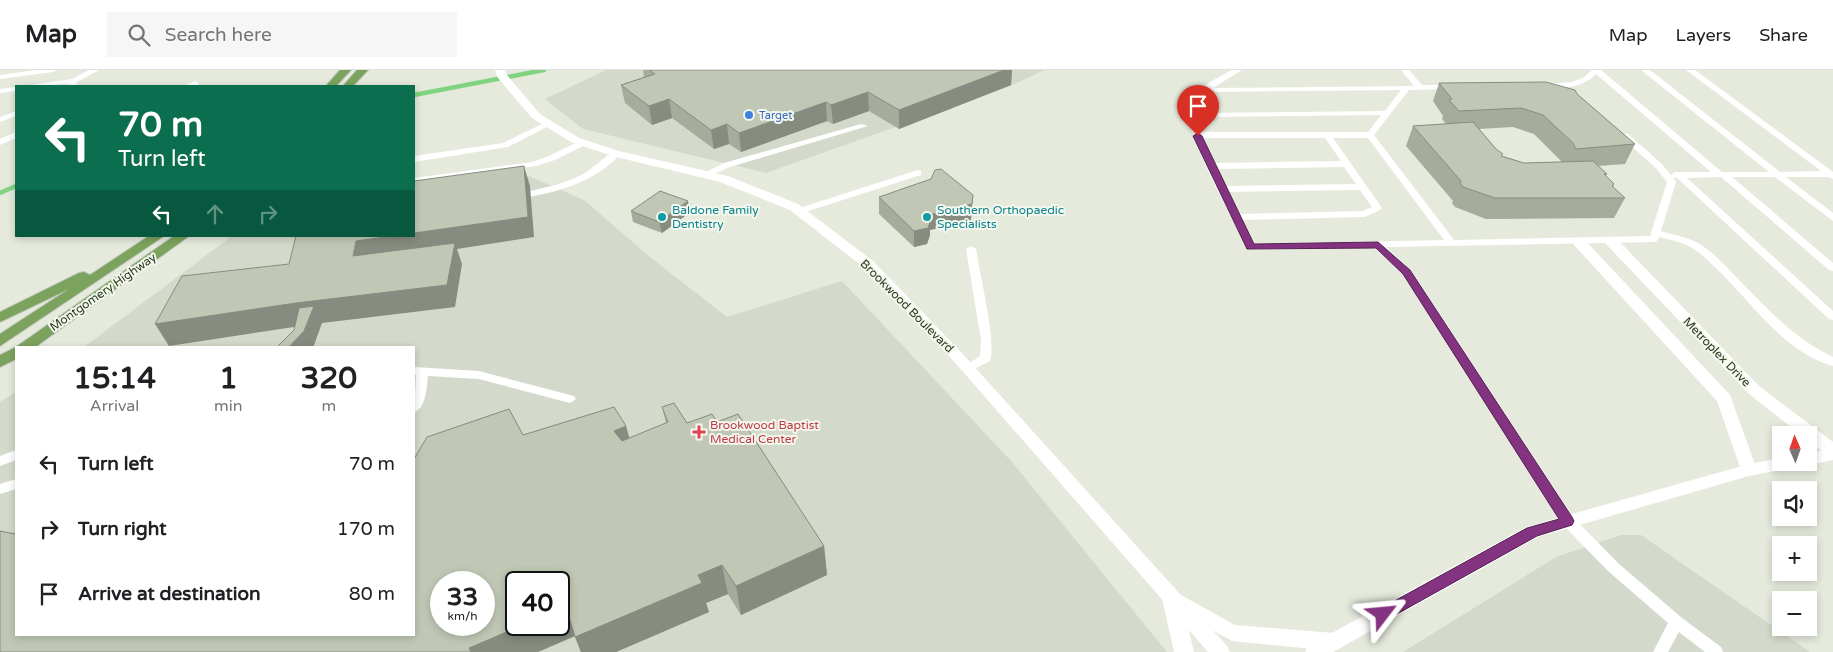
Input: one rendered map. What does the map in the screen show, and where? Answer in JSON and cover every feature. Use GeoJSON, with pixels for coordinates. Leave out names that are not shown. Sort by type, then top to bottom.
{"type":"FeatureCollection","features":[{"type":"Feature","properties":{"kind":"main road"},"geometry":{"type":"LineString","coordinates":[[332,85],[346,70]]}},
{"type":"Feature","properties":{"kind":"main road"},"geometry":{"type":"LineString","coordinates":[[349,85],[363,70]]}},
{"type":"Feature","properties":{"kind":"main road","name":"Montgomery Highway"},"geometry":{"type":"LineString","coordinates":[[26,346],[182,237]]}},
{"type":"Feature","properties":{"kind":"main road"},"geometry":{"type":"LineString","coordinates":[[0,318],[153,240]]}},
{"type":"Feature","properties":{"kind":"main road","name":"Montgomery Highway"},"geometry":{"type":"LineString","coordinates":[[0,341],[153,240]]}},
{"type":"Feature","properties":{"kind":"main road"},"geometry":{"type":"LineString","coordinates":[[0,362],[15,353]]}},
{"type":"Feature","properties":{"kind":"street","name":"Brookwood Boulevard"},"geometry":{"type":"LineString","coordinates":[[502,74],[536,116],[582,143],[616,154],[724,179],[799,211],[868,264],[968,368],[1220,652]]}},
{"type":"Feature","properties":{"kind":"street","name":"Metroplex Drive"},"geometry":{"type":"LineString","coordinates":[[1611,241],[1754,390],[1833,453]]}},
{"type":"Feature","properties":{"kind":"street","name":"Metroplex Drive"},"geometry":{"type":"LineString","coordinates":[[1579,242],[1724,399],[1749,470]]}},
{"type":"Feature","properties":{"kind":"street"},"geometry":{"type":"LineString","coordinates":[[1818,457],[1833,453]]}},
{"type":"Feature","properties":{"kind":"street"},"geometry":{"type":"LineString","coordinates":[[1315,652],[1532,532],[1749,470],[1772,466]]}},
{"type":"Feature","properties":{"kind":"street","name":"Brookwood Boulevard"},"geometry":{"type":"LineString","coordinates":[[1172,598],[1232,633],[1334,642]]}},
{"type":"Feature","properties":{"kind":"street","name":"Brookwood Boulevard"},"geometry":{"type":"LineString","coordinates":[[1172,598],[1184,652]]}},
{"type":"Feature","properties":{"kind":"lane"},"geometry":{"type":"LineString","coordinates":[[0,77],[53,70]]}},
{"type":"Feature","properties":{"kind":"lane"},"geometry":{"type":"LineString","coordinates":[[55,85],[73,84],[95,70]]}},
{"type":"Feature","properties":{"kind":"lane"},"geometry":{"type":"LineString","coordinates":[[1238,70],[1215,82],[1194,103],[1191,115],[1198,136],[1250,247],[1579,242],[1654,239],[1672,182],[1660,166],[1617,129]]}},
{"type":"Feature","properties":{"kind":"lane"},"geometry":{"type":"LineString","coordinates":[[1406,70],[1420,88]]}},
{"type":"Feature","properties":{"kind":"lane"},"geometry":{"type":"LineString","coordinates":[[1538,86],[1570,89],[1588,81],[1596,70],[1833,268]]}},
{"type":"Feature","properties":{"kind":"lane"},"geometry":{"type":"LineString","coordinates":[[1645,70],[1833,218]]}},
{"type":"Feature","properties":{"kind":"lane"},"geometry":{"type":"LineString","coordinates":[[1690,70],[1832,175]]}},
{"type":"Feature","properties":{"kind":"lane"},"geometry":{"type":"LineString","coordinates":[[1207,90],[1460,87]]}},
{"type":"Feature","properties":{"kind":"lane"},"geometry":{"type":"LineString","coordinates":[[1370,135],[1407,88]]}},
{"type":"Feature","properties":{"kind":"lane"},"geometry":{"type":"LineString","coordinates":[[0,91],[15,89]]}},
{"type":"Feature","properties":{"kind":"lane"},"geometry":{"type":"LineString","coordinates":[[0,120],[15,113]]}},
{"type":"Feature","properties":{"kind":"lane"},"geometry":{"type":"LineString","coordinates":[[1191,115],[1388,113]]}},
{"type":"Feature","properties":{"kind":"lane"},"geometry":{"type":"LineString","coordinates":[[415,159],[505,145],[549,124]]}},
{"type":"Feature","properties":{"kind":"lane"},"geometry":{"type":"LineString","coordinates":[[706,174],[727,165],[864,126]]}},
{"type":"Feature","properties":{"kind":"lane"},"geometry":{"type":"LineString","coordinates":[[0,142],[15,135]]}},
{"type":"Feature","properties":{"kind":"lane"},"geometry":{"type":"LineString","coordinates":[[1236,217],[1365,214],[1377,208],[1327,135]]}},
{"type":"Feature","properties":{"kind":"lane"},"geometry":{"type":"LineString","coordinates":[[1198,136],[1370,135]]}},
{"type":"Feature","properties":{"kind":"lane"},"geometry":{"type":"LineString","coordinates":[[1370,135],[1451,243]]}},
{"type":"Feature","properties":{"kind":"lane"},"geometry":{"type":"LineString","coordinates":[[415,181],[533,164],[552,158],[582,143]]}},
{"type":"Feature","properties":{"kind":"lane"},"geometry":{"type":"LineString","coordinates":[[529,194],[564,186],[587,176],[616,154]]}},
{"type":"Feature","properties":{"kind":"lane"},"geometry":{"type":"LineString","coordinates":[[1212,166],[1347,164]]}},
{"type":"Feature","properties":{"kind":"lane"},"geometry":{"type":"LineString","coordinates":[[799,211],[918,173]]}},
{"type":"Feature","properties":{"kind":"lane"},"geometry":{"type":"LineString","coordinates":[[1666,174],[1832,175]]}},
{"type":"Feature","properties":{"kind":"lane"},"geometry":{"type":"LineString","coordinates":[[1679,175],[1833,317]]}},
{"type":"Feature","properties":{"kind":"lane"},"geometry":{"type":"LineString","coordinates":[[1223,189],[1362,187]]}},
{"type":"Feature","properties":{"kind":"lane"},"geometry":{"type":"LineString","coordinates":[[1656,233],[1698,247],[1781,330],[1813,354],[1833,362]]}},
{"type":"Feature","properties":{"kind":"lane"},"geometry":{"type":"LineString","coordinates":[[1378,245],[1407,272],[1568,521],[1613,567],[1677,622],[1716,652]]}},
{"type":"Feature","properties":{"kind":"lane"},"geometry":{"type":"LineString","coordinates":[[968,368],[986,358],[986,340],[971,249]]}},
{"type":"Feature","properties":{"kind":"lane"},"geometry":{"type":"LineString","coordinates":[[415,402],[421,389],[418,371],[479,375],[570,399]]}},
{"type":"Feature","properties":{"kind":"lane"},"geometry":{"type":"LineString","coordinates":[[0,461],[15,455]]}},
{"type":"Feature","properties":{"kind":"lane"},"geometry":{"type":"LineString","coordinates":[[0,489],[15,484]]}},
{"type":"Feature","properties":{"kind":"lane"},"geometry":{"type":"LineString","coordinates":[[1660,652],[1677,622]]}},
{"type":"Feature","properties":{"kind":"shaded area","name":"Target"},"geometry":{"type":"Polygon","coordinates":[[[606,70],[1044,70],[1011,86],[766,173],[583,129],[545,99],[606,70]]]}},
{"type":"Feature","properties":{"kind":"shaded area","name":"Brookwood Baptist Medical Center"},"geometry":{"type":"Polygon","coordinates":[[[529,176],[584,200],[650,257],[727,317],[842,281],[1012,462],[1167,652],[0,652],[0,402],[15,393],[15,636],[415,636],[415,346],[85,346],[231,237],[415,237],[415,192],[529,176]]]}},
{"type":"Feature","properties":{"kind":"shaded area"},"geometry":{"type":"Polygon","coordinates":[[[1621,535],[1641,535],[1772,626],[1772,636],[1787,636],[1810,652],[1403,652],[1556,557],[1621,535]]]}},
{"type":"Feature","properties":{"kind":"building","name":"Target"},"geometry":{"type":"Polygon","coordinates":[[[649,70],[1004,70],[899,110],[868,92],[831,105],[826,102],[739,133],[727,124],[711,130],[669,99],[649,106],[621,85],[655,74],[649,70]]]}},
{"type":"Feature","properties":{"kind":"building"},"geometry":{"type":"Polygon","coordinates":[[[1546,82],[1575,90],[1577,94],[1635,144],[1576,149],[1573,143],[1543,115],[1521,108],[1459,111],[1449,100],[1452,99],[1439,83],[1546,82]]]}},
{"type":"Feature","properties":{"kind":"building"},"geometry":{"type":"Polygon","coordinates":[[[1473,122],[1496,149],[1503,154],[1501,156],[1524,163],[1593,161],[1607,174],[1604,174],[1614,184],[1612,186],[1625,198],[1495,198],[1463,187],[1460,183],[1461,181],[1413,126],[1473,122]]]}},
{"type":"Feature","properties":{"kind":"building"},"geometry":{"type":"Polygon","coordinates":[[[524,166],[528,217],[415,233],[415,181],[524,166]]]}},
{"type":"Feature","properties":{"kind":"building"},"geometry":{"type":"Polygon","coordinates":[[[941,169],[973,195],[972,204],[921,217],[931,219],[928,228],[914,231],[879,197],[931,179],[935,170],[941,169]]]}},
{"type":"Feature","properties":{"kind":"building"},"geometry":{"type":"Polygon","coordinates":[[[660,191],[688,201],[659,222],[631,211],[660,191]]]}},
{"type":"Feature","properties":{"kind":"building"},"geometry":{"type":"Polygon","coordinates":[[[296,237],[385,237],[356,241],[353,256],[455,243],[447,285],[296,303],[155,324],[182,276],[289,264],[296,237]]]}},
{"type":"Feature","properties":{"kind":"building"},"geometry":{"type":"Polygon","coordinates":[[[314,306],[304,331],[290,346],[278,346],[294,330],[299,308],[314,306]]]}},
{"type":"Feature","properties":{"kind":"building"},"geometry":{"type":"Polygon","coordinates":[[[674,403],[687,423],[712,414],[717,422],[738,414],[824,546],[736,586],[722,565],[698,575],[702,583],[575,637],[570,620],[570,571],[505,571],[505,633],[469,648],[471,652],[0,652],[0,531],[15,534],[15,636],[415,636],[415,457],[427,437],[509,409],[523,435],[614,407],[626,426],[614,431],[622,441],[668,422],[662,407],[674,403]]]}},
{"type":"Feature","properties":{"kind":"waterway"},"geometry":{"type":"LineString","coordinates":[[415,95],[544,70]]}},
{"type":"Feature","properties":{"kind":"waterway"},"geometry":{"type":"LineString","coordinates":[[0,193],[15,186]]}},
{"type":"Feature","properties":{"kind":"place","name":"Target"},"geometry":{"type":"Point","coordinates":[749,115]}},
{"type":"Feature","properties":{"kind":"place","name":"Baldone Family Dentistry"},"geometry":{"type":"Point","coordinates":[662,217]}},
{"type":"Feature","properties":{"kind":"place","name":"Southern Orthopaedic Specialists"},"geometry":{"type":"Point","coordinates":[927,217]}},
{"type":"Feature","properties":{"kind":"place","name":"Brookwood Baptist Medical Center"},"geometry":{"type":"Point","coordinates":[699,432]}},
{"type":"Feature","properties":{"kind":"route"},"geometry":{"type":"LineString","coordinates":[[1198,136],[1250,247],[1378,245],[1407,272],[1568,521],[1532,532],[1383,614]]}}]}
